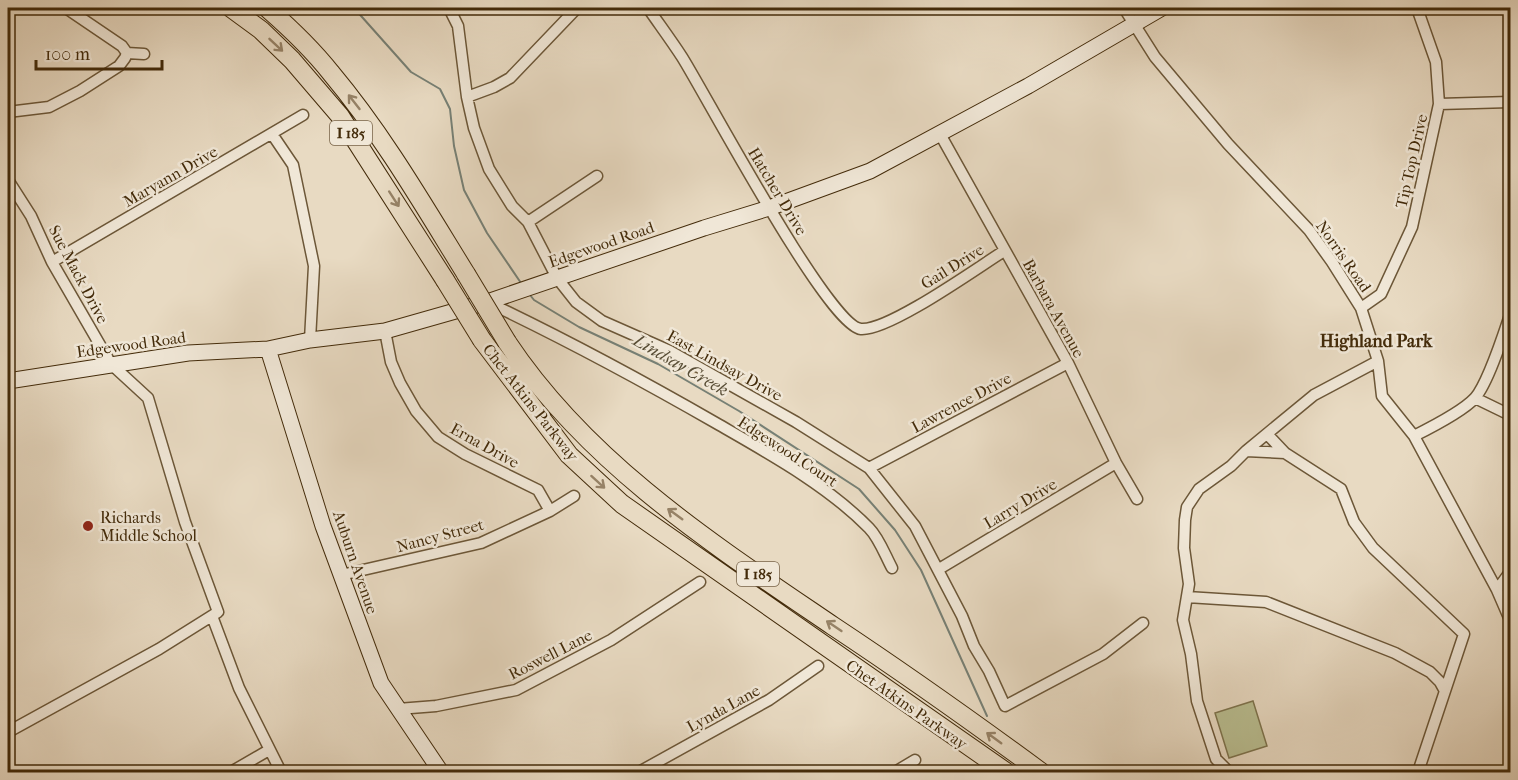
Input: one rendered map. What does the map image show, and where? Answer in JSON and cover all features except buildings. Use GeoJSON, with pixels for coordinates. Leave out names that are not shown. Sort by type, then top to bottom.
{"type":"FeatureCollection","features":[{"type":"Feature","properties":{"kind":"highway","name":"Chet Atkins Parkway"},"geometry":{"type":"LineString","coordinates":[[231,8],[261,30],[292,60],[340,116],[482,340],[569,455],[622,504],[1006,772]]}},
{"type":"Feature","properties":{"kind":"highway","name":"Chet Atkins Parkway"},"geometry":{"type":"LineString","coordinates":[[267,8],[298,36],[358,107],[377,133],[507,342],[535,382],[615,467],[776,587],[942,699],[1041,772]]}},
{"type":"Feature","properties":{"kind":"street"},"geometry":{"type":"LineString","coordinates":[[66,8],[122,46],[127,53]]}},
{"type":"Feature","properties":{"kind":"street","name":"East Lindsay Drive"},"geometry":{"type":"LineString","coordinates":[[449,8],[458,26],[467,97],[474,128],[489,169],[512,206],[528,222],[557,278],[576,302],[603,321],[670,351],[796,422],[869,468],[915,526],[939,569],[974,646],[989,671],[1005,706],[1103,654],[1143,623]]}},
{"type":"Feature","properties":{"kind":"street"},"geometry":{"type":"LineString","coordinates":[[467,97],[510,78],[577,8]]}},
{"type":"Feature","properties":{"kind":"street","name":"Hatcher Drive"},"geometry":{"type":"LineString","coordinates":[[648,8],[682,57],[769,208],[823,292],[849,322],[862,329],[878,326],[916,306]]}},
{"type":"Feature","properties":{"kind":"street","name":"Norris Road"},"geometry":{"type":"LineString","coordinates":[[1124,8],[1155,57],[1228,144],[1309,230],[1332,262],[1361,308],[1378,361],[1382,396],[1414,436],[1497,590],[1510,620]]}},
{"type":"Feature","properties":{"kind":"street","name":"Edgewood Road"},"geometry":{"type":"LineString","coordinates":[[8,381],[111,363],[188,353],[268,349],[310,340],[385,331],[487,302],[769,208],[870,171],[1028,86],[1162,8]]}},
{"type":"Feature","properties":{"kind":"street","name":"Tip Top Drive"},"geometry":{"type":"LineString","coordinates":[[1361,308],[1381,294],[1412,226],[1439,104],[1436,62],[1417,8]]}},
{"type":"Feature","properties":{"kind":"street"},"geometry":{"type":"LineString","coordinates":[[127,53],[144,54]]}},
{"type":"Feature","properties":{"kind":"street"},"geometry":{"type":"LineString","coordinates":[[8,112],[49,107],[80,91],[119,66],[127,53]]}},
{"type":"Feature","properties":{"kind":"street"},"geometry":{"type":"LineString","coordinates":[[1439,104],[1510,102]]}},
{"type":"Feature","properties":{"kind":"street","name":"Maryann Drive"},"geometry":{"type":"LineString","coordinates":[[52,262],[303,115]]}},
{"type":"Feature","properties":{"kind":"street"},"geometry":{"type":"LineString","coordinates":[[272,134],[293,165],[314,266],[310,340]]}},
{"type":"Feature","properties":{"kind":"street","name":"Barbara Avenue"},"geometry":{"type":"LineString","coordinates":[[940,134],[1068,363],[1116,463],[1137,499]]}},
{"type":"Feature","properties":{"kind":"street"},"geometry":{"type":"LineString","coordinates":[[528,222],[597,176]]}},
{"type":"Feature","properties":{"kind":"street","name":"Sue Mack Drive"},"geometry":{"type":"LineString","coordinates":[[8,181],[31,216],[52,262],[111,363],[148,398],[184,522],[218,612],[212,616],[239,688],[281,772]]}},
{"type":"Feature","properties":{"kind":"street","name":"Gail Drive"},"geometry":{"type":"LineString","coordinates":[[916,306],[1004,251]]}},
{"type":"Feature","properties":{"kind":"street","name":"Edgewood Court"},"geometry":{"type":"LineString","coordinates":[[487,302],[575,345],[778,458],[832,497],[871,530],[892,568]]}},
{"type":"Feature","properties":{"kind":"street"},"geometry":{"type":"LineString","coordinates":[[1414,436],[1436,426],[1475,398],[1491,368],[1510,315]]}},
{"type":"Feature","properties":{"kind":"street","name":"Erna Drive"},"geometry":{"type":"LineString","coordinates":[[385,331],[391,362],[400,383],[416,411],[438,437],[465,454],[538,490],[550,511]]}},
{"type":"Feature","properties":{"kind":"street","name":"Auburn Avenue"},"geometry":{"type":"LineString","coordinates":[[268,349],[323,526],[381,683],[441,772]]}},
{"type":"Feature","properties":{"kind":"street"},"geometry":{"type":"LineString","coordinates":[[1229,772],[1216,759],[1197,701],[1191,654],[1183,620],[1189,584],[1184,548],[1187,507],[1199,489],[1231,466],[1314,395],[1378,361]]}},
{"type":"Feature","properties":{"kind":"street","name":"Lawrence Drive"},"geometry":{"type":"LineString","coordinates":[[869,468],[1068,363]]}},
{"type":"Feature","properties":{"kind":"street"},"geometry":{"type":"LineString","coordinates":[[1475,398],[1510,415]]}},
{"type":"Feature","properties":{"kind":"street"},"geometry":{"type":"LineString","coordinates":[[1266,434],[1285,453],[1341,489],[1354,522],[1372,548],[1464,634],[1418,772]]}},
{"type":"Feature","properties":{"kind":"street"},"geometry":{"type":"LineString","coordinates":[[1246,451],[1285,453]]}},
{"type":"Feature","properties":{"kind":"street","name":"Larry Drive"},"geometry":{"type":"LineString","coordinates":[[939,569],[1116,463]]}},
{"type":"Feature","properties":{"kind":"street","name":"Nancy Street"},"geometry":{"type":"LineString","coordinates":[[341,575],[481,543],[550,511],[574,496]]}},
{"type":"Feature","properties":{"kind":"street"},"geometry":{"type":"LineString","coordinates":[[1497,590],[1510,572]]}},
{"type":"Feature","properties":{"kind":"street","name":"Roswell Lane"},"geometry":{"type":"LineString","coordinates":[[398,709],[436,706],[516,690],[611,640],[700,582]]}},
{"type":"Feature","properties":{"kind":"street"},"geometry":{"type":"LineString","coordinates":[[1187,597],[1266,602],[1395,653],[1430,672],[1445,691]]}},
{"type":"Feature","properties":{"kind":"street"},"geometry":{"type":"LineString","coordinates":[[8,732],[159,649],[212,616]]}},
{"type":"Feature","properties":{"kind":"street","name":"Lynda Lane"},"geometry":{"type":"LineString","coordinates":[[639,772],[769,700],[818,666]]}},
{"type":"Feature","properties":{"kind":"street"},"geometry":{"type":"LineString","coordinates":[[231,772],[269,750]]}},
{"type":"Feature","properties":{"kind":"street"},"geometry":{"type":"LineString","coordinates":[[895,772],[915,760]]}},
{"type":"Feature","properties":{"kind":"green space"},"geometry":{"type":"Polygon","coordinates":[[[1253,701],[1267,746],[1229,758],[1215,713],[1253,701]]]}},
{"type":"Feature","properties":{"kind":"waterway","name":"Lindsay Creek"},"geometry":{"type":"LineString","coordinates":[[354,8],[411,72],[440,89],[450,109],[454,146],[464,190],[487,233],[521,283]]}},
{"type":"Feature","properties":{"kind":"waterway","name":"Lindsay Creek"},"geometry":{"type":"LineString","coordinates":[[530,295],[534,300],[579,327],[658,364],[739,411],[859,489],[895,530],[921,570],[987,716]]}},
{"type":"Feature","properties":{"kind":"place","name":"Richards Middle School"},"geometry":{"type":"Point","coordinates":[88,526]}},
{"type":"Feature","properties":{"kind":"district","name":"Highland Park"},"geometry":{"type":"Point","coordinates":[1376,341]}}]}
